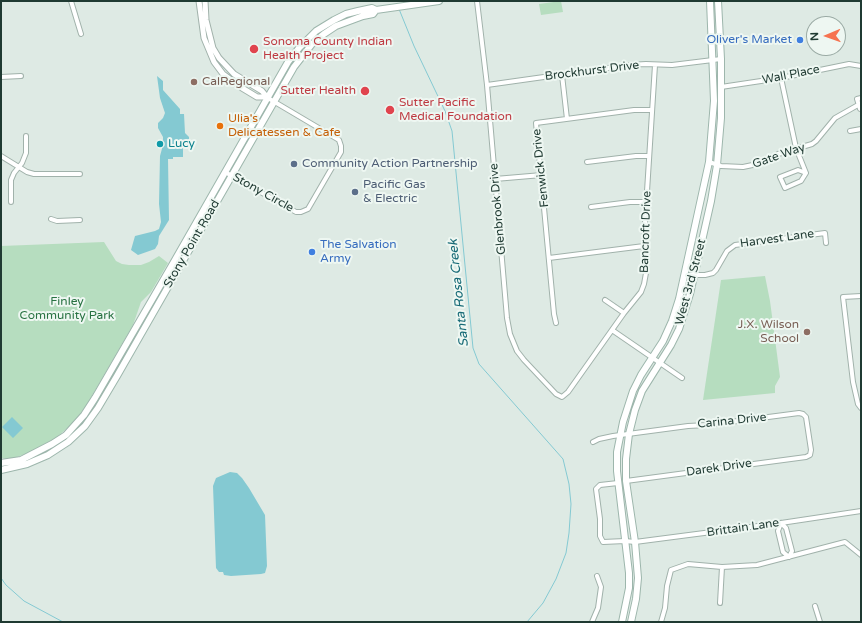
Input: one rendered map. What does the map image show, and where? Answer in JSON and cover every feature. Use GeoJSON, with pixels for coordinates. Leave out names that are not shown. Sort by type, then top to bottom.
{"type":"FeatureCollection","features":[{"type":"Feature","properties":{"kind":"main road","name":"Stony Point Road"},"geometry":{"type":"LineString","coordinates":[[1,463],[21,460],[52,444],[66,435],[84,415],[175,260],[267,97],[288,62],[299,48],[316,31],[346,14],[372,8],[376,10],[439,1]]}},
{"type":"Feature","properties":{"kind":"main road","name":"West 3rd Street"},"geometry":{"type":"LineString","coordinates":[[622,622],[629,588],[629,568],[618,483],[617,463],[620,435],[633,391],[641,375],[653,358],[672,321],[685,275],[709,162],[714,101],[710,1]]}},
{"type":"Feature","properties":{"kind":"main road","name":"West 3rd Street"},"geometry":{"type":"LineString","coordinates":[[631,622],[636,600],[638,578],[635,542],[626,481],[626,459],[629,434],[635,410],[646,383],[660,363],[679,329],[695,275],[717,165],[721,118],[721,59],[718,1]]}},
{"type":"Feature","properties":{"kind":"main road","name":"Stony Point Road"},"geometry":{"type":"LineString","coordinates":[[1,470],[27,464],[48,455],[68,442],[85,426],[98,408],[117,376],[294,67],[312,44],[324,34],[336,26],[350,20],[373,14],[376,10]]}},
{"type":"Feature","properties":{"kind":"main road"},"geometry":{"type":"LineString","coordinates":[[8,469],[33,458],[35,453]]}},
{"type":"Feature","properties":{"kind":"street"},"geometry":{"type":"LineString","coordinates":[[71,1],[81,34]]}},
{"type":"Feature","properties":{"kind":"street"},"geometry":{"type":"LineString","coordinates":[[199,1],[201,27],[214,62],[223,74],[242,88],[257,97],[267,97]]}},
{"type":"Feature","properties":{"kind":"street"},"geometry":{"type":"LineString","coordinates":[[205,1],[206,20],[213,48],[219,58],[234,74],[262,91],[267,97]]}},
{"type":"Feature","properties":{"kind":"street","name":"Glenbrook Drive"},"geometry":{"type":"LineString","coordinates":[[477,1],[487,84],[507,318],[510,334],[517,351],[524,360],[556,394],[562,397]]}},
{"type":"Feature","properties":{"kind":"street","name":"Brockhurst Drive"},"geometry":{"type":"LineString","coordinates":[[487,84],[629,65],[679,65],[721,59]]}},
{"type":"Feature","properties":{"kind":"street","name":"Wall Place"},"geometry":{"type":"LineString","coordinates":[[721,87],[781,78],[849,64],[861,66]]}},
{"type":"Feature","properties":{"kind":"street","name":"Bancroft Drive"},"geometry":{"type":"LineString","coordinates":[[562,397],[568,392],[624,313],[641,292],[644,284],[646,273],[644,246],[646,202],[655,65]]}},
{"type":"Feature","properties":{"kind":"street"},"geometry":{"type":"LineString","coordinates":[[562,75],[568,119]]}},
{"type":"Feature","properties":{"kind":"street"},"geometry":{"type":"LineString","coordinates":[[1,77],[21,76]]}},
{"type":"Feature","properties":{"kind":"street"},"geometry":{"type":"LineString","coordinates":[[781,78],[796,148],[806,173]]}},
{"type":"Feature","properties":{"kind":"street","name":"Stony Circle"},"geometry":{"type":"LineString","coordinates":[[225,172],[296,212],[302,212],[308,209],[341,152],[339,140],[267,97]]}},
{"type":"Feature","properties":{"kind":"street","name":"Gate Way"},"geometry":{"type":"LineString","coordinates":[[709,162],[717,165],[743,167],[757,165],[778,154],[812,144],[835,118],[846,111],[860,107],[857,99],[861,98]]}},
{"type":"Feature","properties":{"kind":"street","name":"Fenwick Drive"},"geometry":{"type":"LineString","coordinates":[[556,323],[536,123],[634,110],[652,110]]}},
{"type":"Feature","properties":{"kind":"street"},"geometry":{"type":"LineString","coordinates":[[850,131],[861,129]]}},
{"type":"Feature","properties":{"kind":"street"},"geometry":{"type":"LineString","coordinates":[[11,202],[11,180],[14,173],[22,163],[26,153],[26,136]]}},
{"type":"Feature","properties":{"kind":"street"},"geometry":{"type":"LineString","coordinates":[[1,156],[27,172],[34,174],[80,174]]}},
{"type":"Feature","properties":{"kind":"street"},"geometry":{"type":"LineString","coordinates":[[587,162],[636,156],[649,156]]}},
{"type":"Feature","properties":{"kind":"street"},"geometry":{"type":"LineString","coordinates":[[798,170],[806,173],[801,181],[786,188],[780,177],[798,170]]}},
{"type":"Feature","properties":{"kind":"street"},"geometry":{"type":"LineString","coordinates":[[495,179],[542,175]]}},
{"type":"Feature","properties":{"kind":"street"},"geometry":{"type":"LineString","coordinates":[[592,207],[630,202],[646,202]]}},
{"type":"Feature","properties":{"kind":"street"},"geometry":{"type":"LineString","coordinates":[[51,219],[57,221],[80,220]]}},
{"type":"Feature","properties":{"kind":"street","name":"Harvest Lane"},"geometry":{"type":"LineString","coordinates":[[685,275],[713,273],[727,251],[735,245],[825,233],[826,243]]}},
{"type":"Feature","properties":{"kind":"street"},"geometry":{"type":"LineString","coordinates":[[549,258],[644,246]]}},
{"type":"Feature","properties":{"kind":"street"},"geometry":{"type":"LineString","coordinates":[[861,296],[843,298],[853,382],[858,404],[861,408]]}},
{"type":"Feature","properties":{"kind":"street"},"geometry":{"type":"LineString","coordinates":[[605,300],[624,313]]}},
{"type":"Feature","properties":{"kind":"street"},"geometry":{"type":"LineString","coordinates":[[612,330],[682,378]]}},
{"type":"Feature","properties":{"kind":"street","name":"Carina Drive"},"geometry":{"type":"LineString","coordinates":[[593,442],[620,435],[799,413],[806,417],[810,455]]}},
{"type":"Feature","properties":{"kind":"street","name":"Darek Drive"},"geometry":{"type":"LineString","coordinates":[[626,481],[806,457],[810,455]]}},
{"type":"Feature","properties":{"kind":"street","name":"Brittain Lane"},"geometry":{"type":"LineString","coordinates":[[618,483],[600,485],[596,489],[600,519],[600,536],[603,542],[635,542],[861,511]]}},
{"type":"Feature","properties":{"kind":"street"},"geometry":{"type":"LineString","coordinates":[[781,523],[786,528],[792,551],[789,557],[783,552],[778,531],[781,523]]}},
{"type":"Feature","properties":{"kind":"street"},"geometry":{"type":"LineString","coordinates":[[660,622],[665,608],[667,586],[671,570],[688,564],[722,567],[757,566],[845,542],[861,555]]}},
{"type":"Feature","properties":{"kind":"street"},"geometry":{"type":"LineString","coordinates":[[720,603],[722,567]]}},
{"type":"Feature","properties":{"kind":"street"},"geometry":{"type":"LineString","coordinates":[[592,622],[598,608],[601,587],[597,576]]}},
{"type":"Feature","properties":{"kind":"street"},"geometry":{"type":"LineString","coordinates":[[815,606],[820,622]]}},
{"type":"Feature","properties":{"kind":"green space"},"geometry":{"type":"Polygon","coordinates":[[[561,1],[563,12],[541,15],[539,4],[561,1]]]}},
{"type":"Feature","properties":{"kind":"green space","name":"Finley Community Park"},"geometry":{"type":"Polygon","coordinates":[[[104,242],[116,261],[122,264],[141,265],[159,256],[168,263],[151,292],[141,302],[133,325],[86,406],[74,422],[57,437],[28,453],[14,458],[1,458],[1,246],[104,242]]]}},
{"type":"Feature","properties":{"kind":"green space"},"geometry":{"type":"Polygon","coordinates":[[[765,276],[770,301],[780,377],[775,386],[775,393],[703,400],[721,280],[765,276]]]}},
{"type":"Feature","properties":{"kind":"water"},"geometry":{"type":"Polygon","coordinates":[[[157,76],[163,81],[163,90],[180,109],[180,114],[184,114],[185,133],[189,137],[189,143],[183,147],[183,157],[173,157],[173,159],[168,159],[169,220],[159,236],[158,244],[155,249],[138,255],[131,250],[135,236],[159,229],[161,222],[159,204],[160,156],[163,145],[163,137],[158,128],[158,123],[163,118],[165,113],[160,98],[157,76]]]}},
{"type":"Feature","properties":{"kind":"water"},"geometry":{"type":"Polygon","coordinates":[[[12,417],[23,428],[13,438],[2,427],[12,417]]]}},
{"type":"Feature","properties":{"kind":"water"},"geometry":{"type":"Polygon","coordinates":[[[230,472],[237,473],[242,478],[265,515],[267,566],[265,573],[231,576],[224,575],[223,572],[219,572],[216,568],[213,486],[216,478],[230,472]]]}},
{"type":"Feature","properties":{"kind":"waterway","name":"Santa Rosa Creek"},"geometry":{"type":"LineString","coordinates":[[399,9],[414,46],[445,111],[452,131],[473,348],[479,364],[563,459],[569,484],[571,504],[566,553],[556,579],[543,603],[527,622]]}},
{"type":"Feature","properties":{"kind":"waterway"},"geometry":{"type":"LineString","coordinates":[[1,578],[6,585],[24,601],[63,622]]}},
{"type":"Feature","properties":{"kind":"place","name":"Oliver's Market"},"geometry":{"type":"Point","coordinates":[800,40]}},
{"type":"Feature","properties":{"kind":"place","name":"Sonoma County Indian Health Project"},"geometry":{"type":"Point","coordinates":[254,49]}},
{"type":"Feature","properties":{"kind":"place","name":"CalRegional"},"geometry":{"type":"Point","coordinates":[194,82]}},
{"type":"Feature","properties":{"kind":"place","name":"Sutter Health"},"geometry":{"type":"Point","coordinates":[365,91]}},
{"type":"Feature","properties":{"kind":"place","name":"Sutter Pacific Medical Foundation"},"geometry":{"type":"Point","coordinates":[390,110]}},
{"type":"Feature","properties":{"kind":"place","name":"Ulia's Delicatessen & Cafe"},"geometry":{"type":"Point","coordinates":[220,126]}},
{"type":"Feature","properties":{"kind":"place","name":"Lucy"},"geometry":{"type":"Point","coordinates":[160,144]}},
{"type":"Feature","properties":{"kind":"place","name":"Community Action Partnership"},"geometry":{"type":"Point","coordinates":[294,164]}},
{"type":"Feature","properties":{"kind":"place","name":"Pacific Gas & Electric"},"geometry":{"type":"Point","coordinates":[355,192]}},
{"type":"Feature","properties":{"kind":"place","name":"The Salvation Army"},"geometry":{"type":"Point","coordinates":[312,252]}},
{"type":"Feature","properties":{"kind":"place","name":"J.X. Wilson School"},"geometry":{"type":"Point","coordinates":[807,332]}}]}
